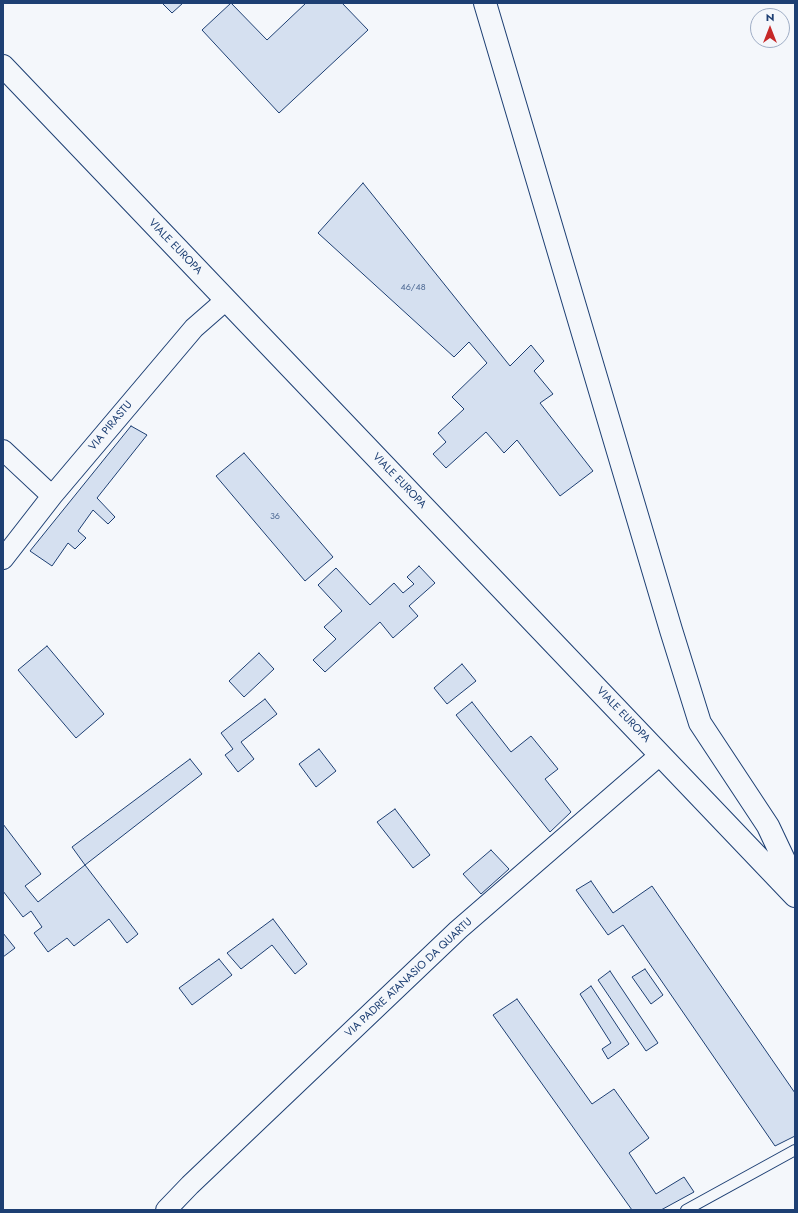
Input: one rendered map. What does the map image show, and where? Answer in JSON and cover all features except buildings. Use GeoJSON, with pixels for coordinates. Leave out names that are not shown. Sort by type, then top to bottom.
{"type":"FeatureCollection","features":[{"type":"Feature","properties":{"kind":"main road"},"geometry":{"type":"LineString","coordinates":[[485,3],[671,630],[700,722],[768,826],[795,883]]}},
{"type":"Feature","properties":{"kind":"main road","name":"VIALE EUROPA"},"geometry":{"type":"LineString","coordinates":[[3,66],[795,896]]}},
{"type":"Feature","properties":{"kind":"street","name":"VIA PIRASTU"},"geometry":{"type":"LineString","coordinates":[[3,559],[52,496],[194,328],[226,300]]}},
{"type":"Feature","properties":{"kind":"street"},"geometry":{"type":"LineString","coordinates":[[3,450],[52,496]]}},
{"type":"Feature","properties":{"kind":"street","name":"VIA PADRE ATANASIO DA QUARTU"},"geometry":{"type":"LineString","coordinates":[[166,1210],[190,1185],[458,930],[660,755]]}},
{"type":"Feature","properties":{"kind":"lane"},"geometry":{"type":"LineString","coordinates":[[686,1210],[795,1150]]}}]}
